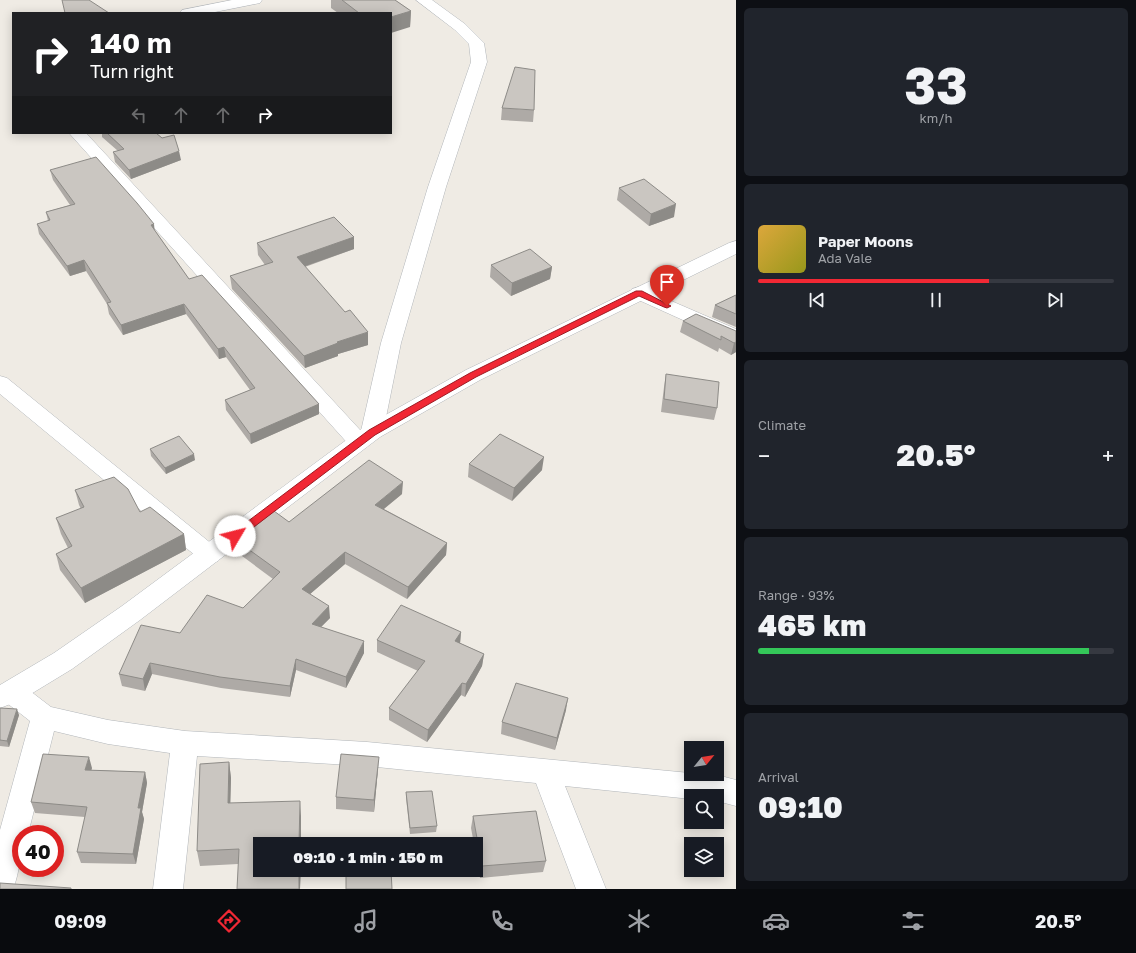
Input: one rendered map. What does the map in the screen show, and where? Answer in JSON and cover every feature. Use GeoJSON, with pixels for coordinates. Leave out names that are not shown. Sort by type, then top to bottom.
{"type":"FeatureCollection","features":[{"type":"Feature","properties":{"kind":"street"},"geometry":{"type":"LineString","coordinates":[[192,12],[255,0]]}},
{"type":"Feature","properties":{"kind":"street"},"geometry":{"type":"LineString","coordinates":[[366,437],[391,343],[438,187],[478,62],[476,43],[460,27],[423,0]]}},
{"type":"Feature","properties":{"kind":"street"},"geometry":{"type":"LineString","coordinates":[[78,134],[366,437]]}},
{"type":"Feature","properties":{"kind":"street"},"geometry":{"type":"LineString","coordinates":[[736,248],[639,293],[473,375],[366,437],[131,613],[63,661],[6,694],[44,717],[108,732],[185,743],[367,754],[721,789],[736,793]]}},
{"type":"Feature","properties":{"kind":"street"},"geometry":{"type":"LineString","coordinates":[[639,293],[736,337]]}},
{"type":"Feature","properties":{"kind":"street"},"geometry":{"type":"LineString","coordinates":[[0,383],[210,555]]}},
{"type":"Feature","properties":{"kind":"street"},"geometry":{"type":"LineString","coordinates":[[0,884],[44,717]]}},
{"type":"Feature","properties":{"kind":"street"},"geometry":{"type":"LineString","coordinates":[[168,889],[185,743]]}},
{"type":"Feature","properties":{"kind":"street"},"geometry":{"type":"LineString","coordinates":[[546,772],[591,889]]}},
{"type":"Feature","properties":{"kind":"building"},"geometry":{"type":"Polygon","coordinates":[[[62,0],[89,0],[107,12],[65,12],[62,0]]]}},
{"type":"Feature","properties":{"kind":"building"},"geometry":{"type":"Polygon","coordinates":[[[342,0],[395,0],[411,11],[392,17],[392,12],[358,12],[342,0]]]}},
{"type":"Feature","properties":{"kind":"building"},"geometry":{"type":"Polygon","coordinates":[[[515,67],[535,70],[534,110],[502,108],[515,67]]]}},
{"type":"Feature","properties":{"kind":"building"},"geometry":{"type":"Polygon","coordinates":[[[108,134],[157,134],[162,138],[174,135],[179,151],[129,170],[113,152],[124,149],[108,134]]]}},
{"type":"Feature","properties":{"kind":"building"},"geometry":{"type":"Polygon","coordinates":[[[96,157],[154,224],[151,225],[189,279],[202,275],[319,404],[250,434],[225,400],[255,388],[224,347],[218,349],[184,304],[121,325],[107,303],[111,302],[84,260],[67,266],[37,224],[50,220],[46,212],[75,204],[50,170],[96,157]]]}},
{"type":"Feature","properties":{"kind":"building"},"geometry":{"type":"Polygon","coordinates":[[[644,179],[676,204],[651,214],[619,188],[644,179]]]}},
{"type":"Feature","properties":{"kind":"building"},"geometry":{"type":"Polygon","coordinates":[[[334,217],[354,237],[297,257],[345,312],[350,310],[368,332],[337,342],[338,343],[304,356],[230,276],[273,262],[257,243],[334,217]]]}},
{"type":"Feature","properties":{"kind":"building"},"geometry":{"type":"Polygon","coordinates":[[[530,249],[552,267],[512,283],[491,265],[530,249]]]}},
{"type":"Feature","properties":{"kind":"building"},"geometry":{"type":"Polygon","coordinates":[[[736,295],[736,314],[715,305],[736,295]]]}},
{"type":"Feature","properties":{"kind":"building"},"geometry":{"type":"Polygon","coordinates":[[[696,314],[736,331],[736,342],[734,343],[721,336],[721,340],[683,321],[696,314]]]}},
{"type":"Feature","properties":{"kind":"building"},"geometry":{"type":"Polygon","coordinates":[[[666,374],[719,382],[717,408],[664,399],[666,374]]]}},
{"type":"Feature","properties":{"kind":"building"},"geometry":{"type":"Polygon","coordinates":[[[500,434],[544,457],[514,488],[469,464],[500,434]]]}},
{"type":"Feature","properties":{"kind":"building"},"geometry":{"type":"Polygon","coordinates":[[[179,436],[194,454],[165,468],[150,449],[179,436]]]}},
{"type":"Feature","properties":{"kind":"building"},"geometry":{"type":"Polygon","coordinates":[[[369,460],[403,482],[375,505],[447,543],[408,587],[345,552],[302,589],[329,606],[312,624],[364,641],[346,677],[296,659],[290,686],[220,677],[150,663],[143,679],[119,674],[141,625],[180,633],[207,595],[243,608],[280,572],[237,541],[274,511],[289,522],[369,460]]]}},
{"type":"Feature","properties":{"kind":"building"},"geometry":{"type":"Polygon","coordinates":[[[114,477],[128,489],[140,512],[150,507],[184,534],[81,588],[56,554],[72,546],[56,518],[84,507],[75,490],[114,477]]]}},
{"type":"Feature","properties":{"kind":"building"},"geometry":{"type":"Polygon","coordinates":[[[401,605],[461,632],[455,641],[484,654],[466,684],[462,683],[428,730],[389,708],[425,661],[377,640],[401,605]]]}},
{"type":"Feature","properties":{"kind":"building"},"geometry":{"type":"Polygon","coordinates":[[[516,683],[568,698],[557,738],[502,722],[516,683]]]}},
{"type":"Feature","properties":{"kind":"building"},"geometry":{"type":"Polygon","coordinates":[[[0,708],[17,709],[7,741],[0,740],[0,708]]]}},
{"type":"Feature","properties":{"kind":"building"},"geometry":{"type":"Polygon","coordinates":[[[43,754],[89,757],[85,770],[145,772],[138,808],[141,808],[133,854],[77,852],[87,807],[31,802],[43,754]]]}},
{"type":"Feature","properties":{"kind":"building"},"geometry":{"type":"Polygon","coordinates":[[[341,754],[379,757],[374,800],[336,797],[341,754]]]}},
{"type":"Feature","properties":{"kind":"building"},"geometry":{"type":"Polygon","coordinates":[[[229,762],[228,803],[300,801],[299,837],[253,837],[253,877],[299,877],[299,889],[237,889],[239,849],[197,851],[200,764],[229,762]]]}},
{"type":"Feature","properties":{"kind":"building"},"geometry":{"type":"Polygon","coordinates":[[[432,791],[437,826],[410,828],[406,792],[432,791]]]}},
{"type":"Feature","properties":{"kind":"building"},"geometry":{"type":"Polygon","coordinates":[[[536,811],[546,861],[483,866],[483,837],[477,837],[473,816],[536,811]]]}},
{"type":"Feature","properties":{"kind":"building"},"geometry":{"type":"Polygon","coordinates":[[[346,877],[391,877],[392,889],[346,889],[346,877]]]}},
{"type":"Feature","properties":{"kind":"building"},"geometry":{"type":"Polygon","coordinates":[[[0,883],[71,888],[71,889],[0,889],[0,883]]]}},
{"type":"Feature","properties":{"kind":"route"},"geometry":{"type":"LineString","coordinates":[[235,536],[372,432],[473,375],[639,293],[667,306]]}}]}
